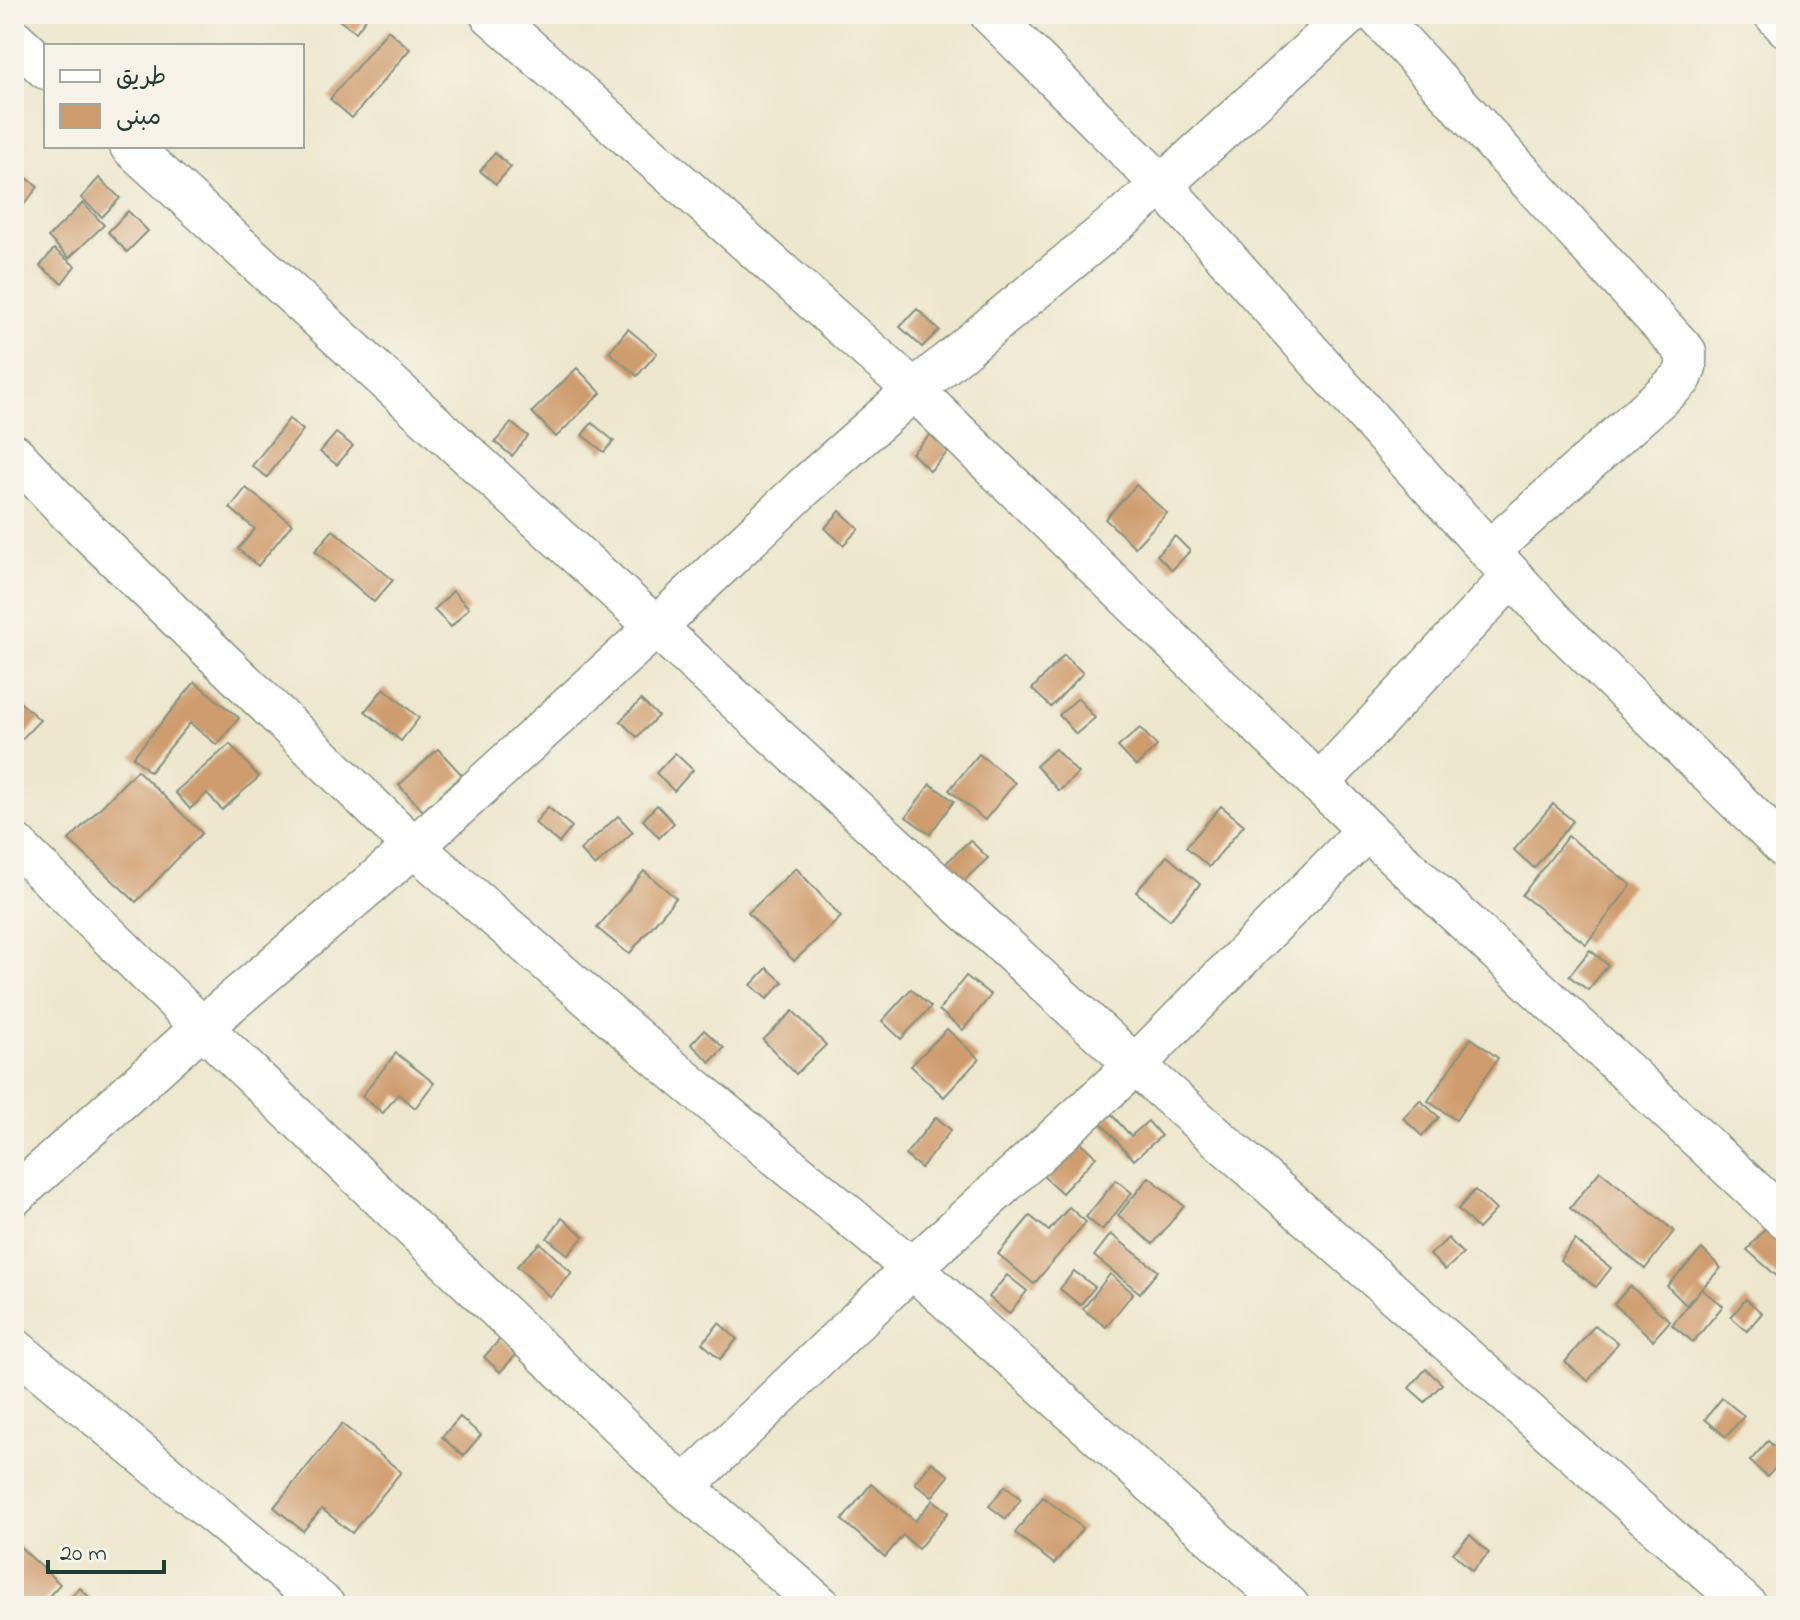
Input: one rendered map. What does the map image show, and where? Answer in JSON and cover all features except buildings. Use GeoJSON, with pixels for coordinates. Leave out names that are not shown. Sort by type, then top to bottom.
{"type":"FeatureCollection","features":[{"type":"Feature","properties":{"kind":"street"},"geometry":{"type":"LineString","coordinates":[[490,14],[914,390],[1367,830],[1781,1208]]}},
{"type":"Feature","properties":{"kind":"street"},"geometry":{"type":"LineString","coordinates":[[990,14],[1162,185],[1556,624],[1786,849]]}},
{"type":"Feature","properties":{"kind":"street"},"geometry":{"type":"LineString","coordinates":[[14,1196],[202,1027],[414,847],[656,627],[804,487],[914,390],[1162,185],[1350,14]]}},
{"type":"Feature","properties":{"kind":"street"},"geometry":{"type":"LineString","coordinates":[[1319,784],[1501,563],[1682,378],[1686,367],[1686,352],[1376,14]]}},
{"type":"Feature","properties":{"kind":"street"},"geometry":{"type":"LineString","coordinates":[[1774,14],[1786,27]]}},
{"type":"Feature","properties":{"kind":"street"},"geometry":{"type":"LineString","coordinates":[[14,39],[44,67]]}},
{"type":"Feature","properties":{"kind":"street"},"geometry":{"type":"LineString","coordinates":[[132,148],[1135,1065],[1747,1606]]}},
{"type":"Feature","properties":{"kind":"street"},"geometry":{"type":"LineString","coordinates":[[14,454],[70,514],[414,847],[674,1071],[912,1268],[1289,1606]]}},
{"type":"Feature","properties":{"kind":"street"},"geometry":{"type":"LineString","coordinates":[[684,1487],[912,1268],[1135,1065],[1367,830]]}},
{"type":"Feature","properties":{"kind":"street"},"geometry":{"type":"LineString","coordinates":[[14,843],[684,1487],[821,1606]]}},
{"type":"Feature","properties":{"kind":"street"},"geometry":{"type":"LineString","coordinates":[[14,1348],[325,1606]]}}]}
